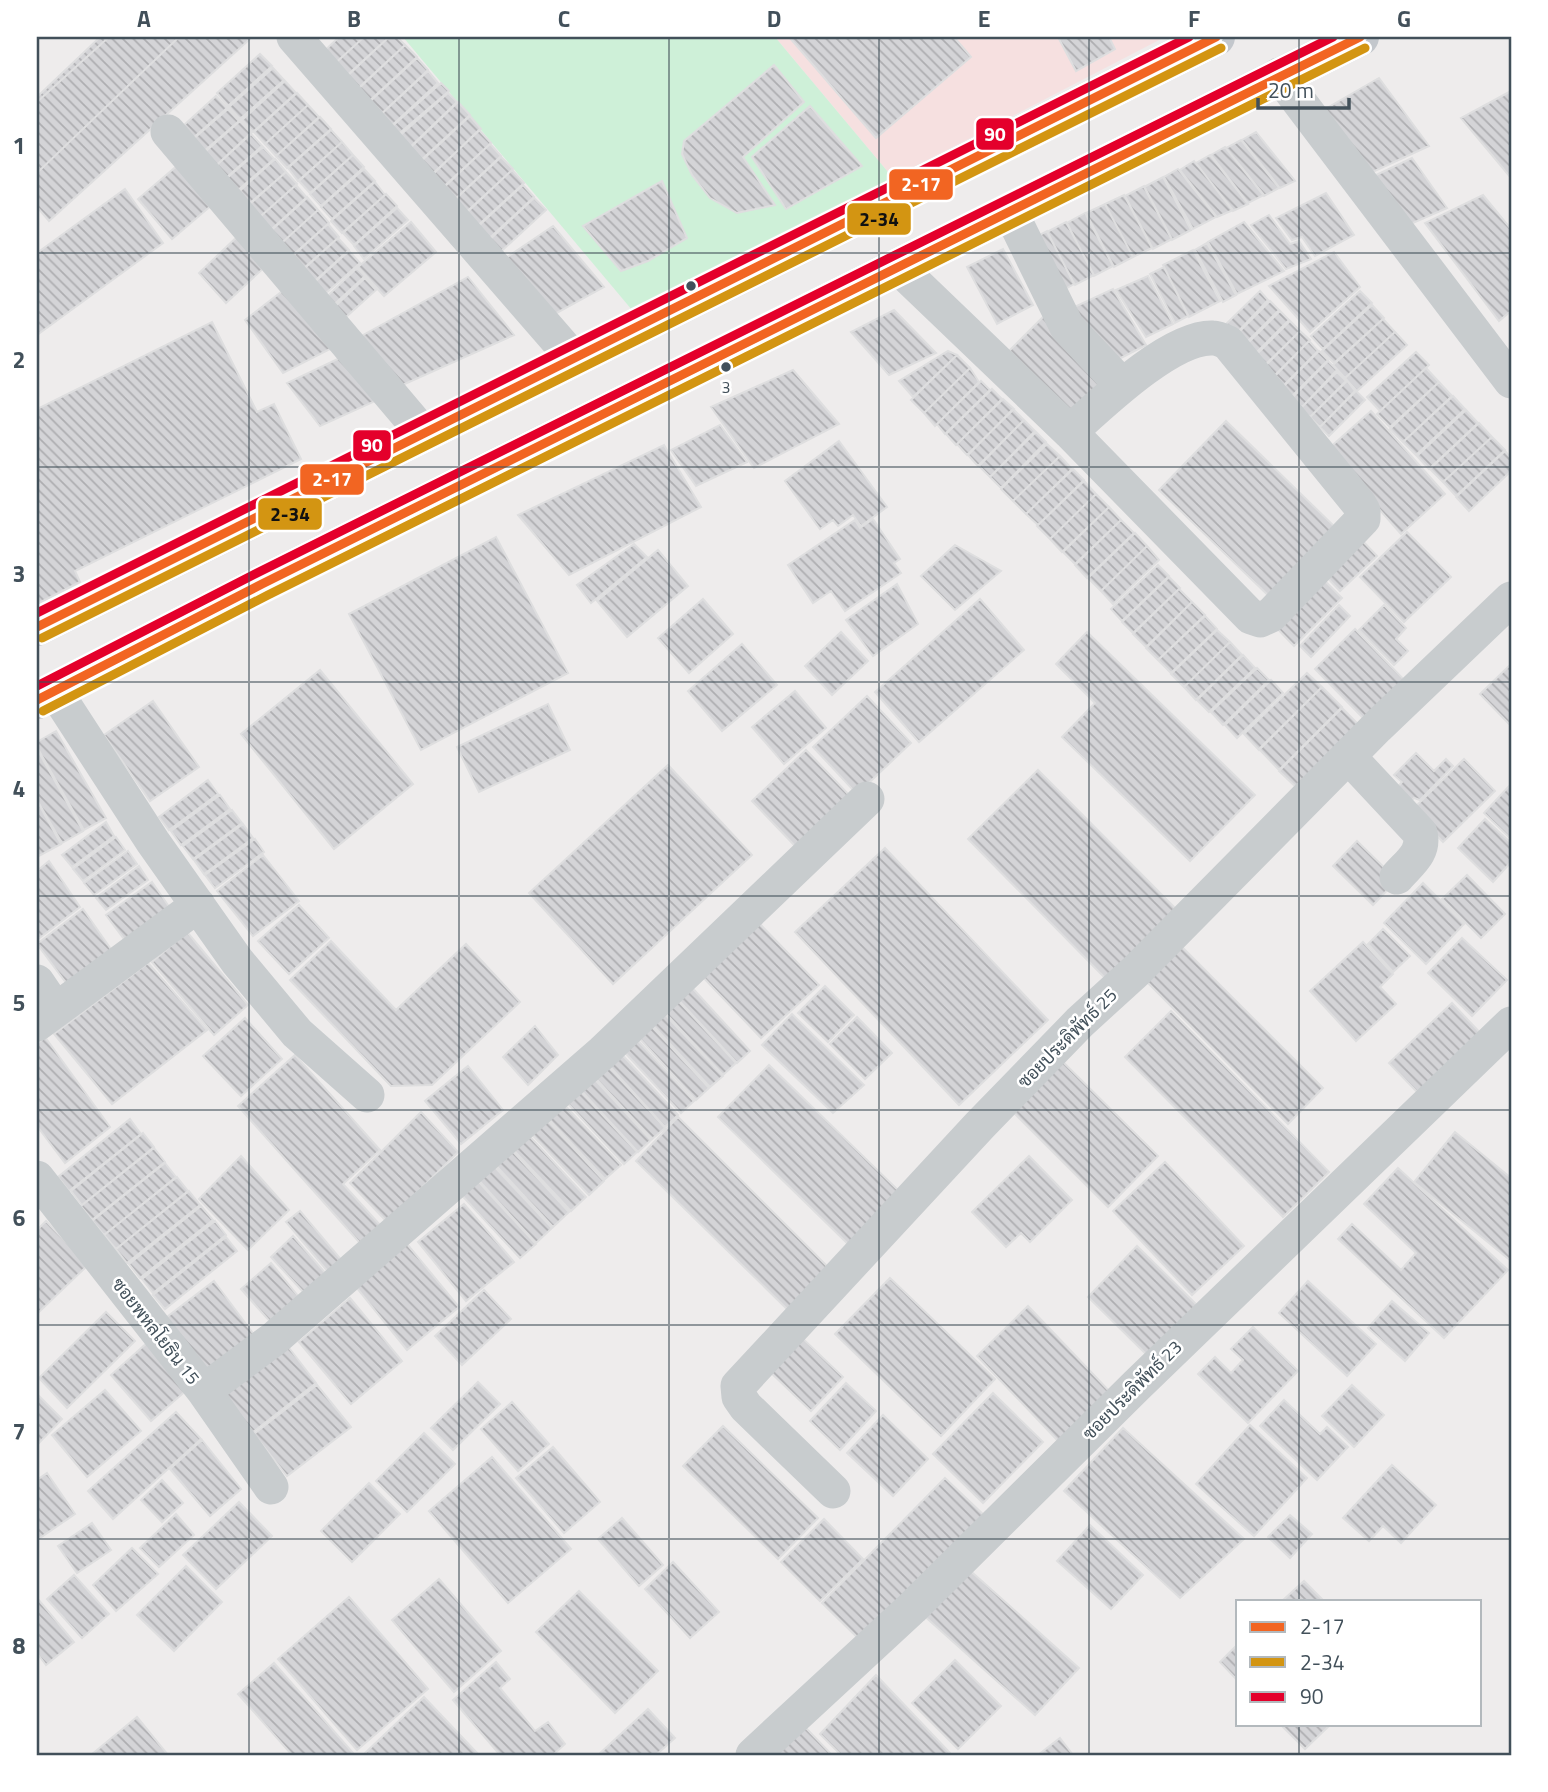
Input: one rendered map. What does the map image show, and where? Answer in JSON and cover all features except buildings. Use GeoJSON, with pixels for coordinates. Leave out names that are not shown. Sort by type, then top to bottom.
{"type":"FeatureCollection","features":[{"type":"Feature","properties":{"kind":"main road"},"geometry":{"type":"LineString","coordinates":[[37,627],[1216,37]]}},
{"type":"Feature","properties":{"kind":"main road"},"geometry":{"type":"LineString","coordinates":[[46,695],[274,578],[1279,75],[1360,37]]}},
{"type":"Feature","properties":{"kind":"street"},"geometry":{"type":"LineString","coordinates":[[294,37],[573,358]]}},
{"type":"Feature","properties":{"kind":"street"},"geometry":{"type":"LineString","coordinates":[[1279,75],[1511,381]]}},
{"type":"Feature","properties":{"kind":"street"},"geometry":{"type":"LineString","coordinates":[[168,132],[423,433]]}},
{"type":"Feature","properties":{"kind":"street"},"geometry":{"type":"LineString","coordinates":[[1010,211],[1067,327],[1121,384]]}},
{"type":"Feature","properties":{"kind":"street"},"geometry":{"type":"LineString","coordinates":[[898,267],[1070,432],[1251,617],[1260,620],[1271,615],[1363,519],[1359,504],[1228,343],[1214,338],[1176,349],[1121,384],[1070,432]]}},
{"type":"Feature","properties":{"kind":"street","name":"ซอยประดิพัทธ์ 25"},"geometry":{"type":"LineString","coordinates":[[833,1491],[746,1407],[739,1397],[738,1387],[989,1115],[1080,1022],[1145,962],[1348,756],[1511,599]]}},
{"type":"Feature","properties":{"kind":"street"},"geometry":{"type":"LineString","coordinates":[[46,695],[237,961],[297,1033],[367,1095]]}},
{"type":"Feature","properties":{"kind":"street"},"geometry":{"type":"LineString","coordinates":[[1348,756],[1420,833],[1423,843],[1420,851],[1397,877]]}},
{"type":"Feature","properties":{"kind":"street"},"geometry":{"type":"LineString","coordinates":[[204,1391],[275,1338],[603,1052],[867,799]]}},
{"type":"Feature","properties":{"kind":"street"},"geometry":{"type":"LineString","coordinates":[[43,1005],[198,905]]}},
{"type":"Feature","properties":{"kind":"street","name":"ซอยประดิพัทธ์ 23"},"geometry":{"type":"LineString","coordinates":[[753,1755],[912,1608],[1136,1385],[1511,1024]]}},
{"type":"Feature","properties":{"kind":"street","name":"ซอยพหลโยธิน 15"},"geometry":{"type":"LineString","coordinates":[[41,1193],[204,1391],[271,1487]]}},
{"type":"Feature","properties":{"kind":"shaded area"},"geometry":{"type":"Polygon","coordinates":[[[775,37],[1162,37],[1163,38],[893,178],[775,37]]]}},
{"type":"Feature","properties":{"kind":"green space"},"geometry":{"type":"Polygon","coordinates":[[[403,37],[775,37],[893,178],[632,310],[403,37]]]}},
{"type":"Feature","properties":{"kind":"transit line","name":"90"},"geometry":{"type":"LineString","coordinates":[[37,613],[1189,37]]}},
{"type":"Feature","properties":{"kind":"transit line","name":"2-17"},"geometry":{"type":"LineString","coordinates":[[37,627],[1216,37]]}},
{"type":"Feature","properties":{"kind":"transit line","name":"90"},"geometry":{"type":"LineString","coordinates":[[37,686],[257,573],[1333,37]]}},
{"type":"Feature","properties":{"kind":"transit line","name":"2-17"},"geometry":{"type":"LineString","coordinates":[[37,700],[262,584],[1360,37]]}},
{"type":"Feature","properties":{"kind":"transit line","name":"2-34"},"geometry":{"type":"LineString","coordinates":[[42,638],[1221,48]]}},
{"type":"Feature","properties":{"kind":"transit line","name":"2-34"},"geometry":{"type":"LineString","coordinates":[[43,711],[268,595],[1365,48]]}},
{"type":"Feature","properties":{"kind":"place","name":"3"},"geometry":{"type":"Point","coordinates":[726,367]}}]}
